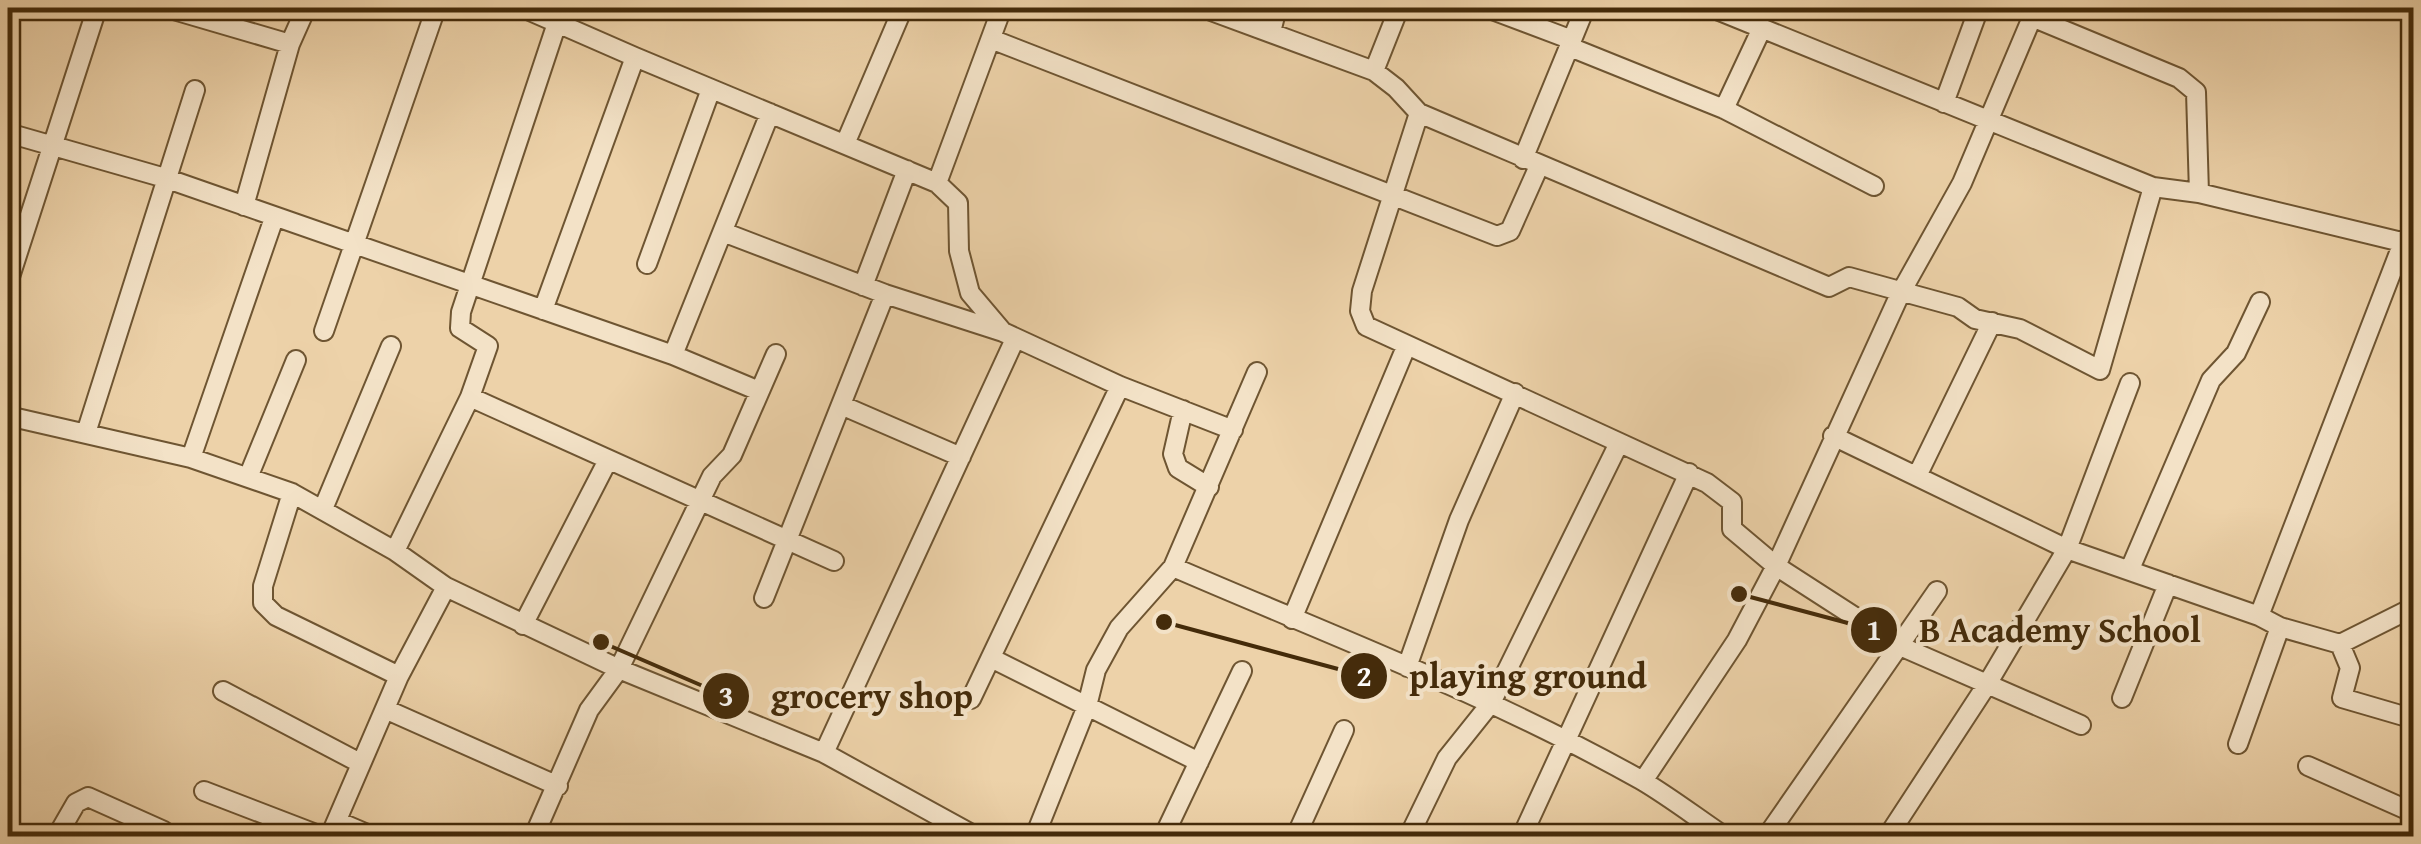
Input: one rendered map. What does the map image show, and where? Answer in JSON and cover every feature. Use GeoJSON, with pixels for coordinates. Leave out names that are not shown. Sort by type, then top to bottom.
{"type":"FeatureCollection","features":[{"type":"Feature","properties":{"kind":"street"},"geometry":{"type":"LineString","coordinates":[[8,283],[97,8]]}},
{"type":"Feature","properties":{"kind":"street"},"geometry":{"type":"LineString","coordinates":[[167,8],[290,44]]}},
{"type":"Feature","properties":{"kind":"street"},"geometry":{"type":"LineString","coordinates":[[244,206],[290,44],[306,8]]}},
{"type":"Feature","properties":{"kind":"street"},"geometry":{"type":"LineString","coordinates":[[324,331],[436,8]]}},
{"type":"Feature","properties":{"kind":"street"},"geometry":{"type":"LineString","coordinates":[[523,8],[559,15],[634,58],[938,183],[958,203],[959,251],[970,293],[1009,336]]}},
{"type":"Feature","properties":{"kind":"street"},"geometry":{"type":"LineString","coordinates":[[844,144],[903,8]]}},
{"type":"Feature","properties":{"kind":"street"},"geometry":{"type":"LineString","coordinates":[[938,183],[1002,8]]}},
{"type":"Feature","properties":{"kind":"street"},"geometry":{"type":"LineString","coordinates":[[1203,8],[1374,71],[1419,113],[1829,286],[1849,278],[1958,307],[1975,318],[2020,329],[2100,370],[2153,187]]}},
{"type":"Feature","properties":{"kind":"street"},"geometry":{"type":"LineString","coordinates":[[1271,32],[1277,8]]}},
{"type":"Feature","properties":{"kind":"street"},"geometry":{"type":"LineString","coordinates":[[1374,71],[1399,8]]}},
{"type":"Feature","properties":{"kind":"street"},"geometry":{"type":"LineString","coordinates":[[1487,8],[1724,109],[1874,186]]}},
{"type":"Feature","properties":{"kind":"street"},"geometry":{"type":"LineString","coordinates":[[990,39],[1486,233],[1504,236],[1510,232],[1585,8]]}},
{"type":"Feature","properties":{"kind":"street"},"geometry":{"type":"LineString","coordinates":[[1712,8],[2153,187],[2200,193],[2409,242],[2258,616]]}},
{"type":"Feature","properties":{"kind":"street"},"geometry":{"type":"LineString","coordinates":[[1944,104],[1979,8]]}},
{"type":"Feature","properties":{"kind":"street"},"geometry":{"type":"LineString","coordinates":[[1643,781],[1737,640],[1776,566],[1900,294],[1962,183],[2034,12],[2179,78],[2196,92],[2200,193]]}},
{"type":"Feature","properties":{"kind":"street"},"geometry":{"type":"LineString","coordinates":[[394,551],[470,398],[488,346],[460,328],[461,312],[559,15]]}},
{"type":"Feature","properties":{"kind":"street"},"geometry":{"type":"LineString","coordinates":[[1724,109],[1762,28]]}},
{"type":"Feature","properties":{"kind":"street"},"geometry":{"type":"LineString","coordinates":[[543,310],[634,58]]}},
{"type":"Feature","properties":{"kind":"street"},"geometry":{"type":"LineString","coordinates":[[647,264],[711,89]]}},
{"type":"Feature","properties":{"kind":"street"},"geometry":{"type":"LineString","coordinates":[[86,433],[195,90]]}},
{"type":"Feature","properties":{"kind":"street"},"geometry":{"type":"LineString","coordinates":[[1419,113],[1362,291],[1360,311],[1366,326],[1689,474],[1732,502],[1732,529],[1776,566],[1900,646],[2081,725]]}},
{"type":"Feature","properties":{"kind":"street"},"geometry":{"type":"LineString","coordinates":[[673,356],[770,114]]}},
{"type":"Feature","properties":{"kind":"street"},"geometry":{"type":"LineString","coordinates":[[8,134],[165,178],[673,356],[759,391]]}},
{"type":"Feature","properties":{"kind":"street"},"geometry":{"type":"LineString","coordinates":[[864,286],[907,170]]}},
{"type":"Feature","properties":{"kind":"street"},"geometry":{"type":"LineString","coordinates":[[191,458],[274,218]]}},
{"type":"Feature","properties":{"kind":"street"},"geometry":{"type":"LineString","coordinates":[[723,232],[1009,336],[1120,386],[1233,430]]}},
{"type":"Feature","properties":{"kind":"street"},"geometry":{"type":"LineString","coordinates":[[764,598],[885,294]]}},
{"type":"Feature","properties":{"kind":"street"},"geometry":{"type":"LineString","coordinates":[[2130,569],[2211,380],[2236,354],[2260,302]]}},
{"type":"Feature","properties":{"kind":"street"},"geometry":{"type":"LineString","coordinates":[[1917,476],[1992,322]]}},
{"type":"Feature","properties":{"kind":"street"},"geometry":{"type":"LineString","coordinates":[[824,753],[961,457],[1009,336]]}},
{"type":"Feature","properties":{"kind":"street"},"geometry":{"type":"LineString","coordinates":[[322,509],[391,346]]}},
{"type":"Feature","properties":{"kind":"street"},"geometry":{"type":"LineString","coordinates":[[1292,619],[1406,347]]}},
{"type":"Feature","properties":{"kind":"street"},"geometry":{"type":"LineString","coordinates":[[534,836],[589,710],[620,669],[712,476],[732,455],[776,354]]}},
{"type":"Feature","properties":{"kind":"street"},"geometry":{"type":"LineString","coordinates":[[248,475],[296,360]]}},
{"type":"Feature","properties":{"kind":"street"},"geometry":{"type":"LineString","coordinates":[[1035,836],[1086,706],[1096,670],[1119,628],[1173,567],[1257,372]]}},
{"type":"Feature","properties":{"kind":"street"},"geometry":{"type":"LineString","coordinates":[[1888,836],[1986,686],[2066,549],[2130,383]]}},
{"type":"Feature","properties":{"kind":"street"},"geometry":{"type":"LineString","coordinates":[[971,699],[1120,386]]}},
{"type":"Feature","properties":{"kind":"street"},"geometry":{"type":"LineString","coordinates":[[1407,667],[1459,520],[1515,393]]}},
{"type":"Feature","properties":{"kind":"street"},"geometry":{"type":"LineString","coordinates":[[470,398],[834,561]]}},
{"type":"Feature","properties":{"kind":"street"},"geometry":{"type":"LineString","coordinates":[[841,405],[961,457]]}},
{"type":"Feature","properties":{"kind":"street"},"geometry":{"type":"LineString","coordinates":[[1182,410],[1173,454],[1178,468],[1209,486]]}},
{"type":"Feature","properties":{"kind":"street"},"geometry":{"type":"LineString","coordinates":[[8,416],[191,458],[292,493],[394,551],[446,587],[620,669],[824,753],[947,830],[976,836]]}},
{"type":"Feature","properties":{"kind":"street"},"geometry":{"type":"LineString","coordinates":[[1833,436],[2066,549],[2130,569],[2280,627],[2340,644],[2414,606]]}},
{"type":"Feature","properties":{"kind":"street"},"geometry":{"type":"LineString","coordinates":[[1408,836],[1447,758],[1492,703],[1619,442]]}},
{"type":"Feature","properties":{"kind":"street"},"geometry":{"type":"LineString","coordinates":[[523,625],[608,460]]}},
{"type":"Feature","properties":{"kind":"street"},"geometry":{"type":"LineString","coordinates":[[1522,836],[1689,474]]}},
{"type":"Feature","properties":{"kind":"street"},"geometry":{"type":"LineString","coordinates":[[292,493],[264,586],[264,602],[276,616],[399,676]]}},
{"type":"Feature","properties":{"kind":"street"},"geometry":{"type":"LineString","coordinates":[[1173,567],[1492,703],[1643,781],[1724,836]]}},
{"type":"Feature","properties":{"kind":"street"},"geometry":{"type":"LineString","coordinates":[[2122,698],[2168,584]]}},
{"type":"Feature","properties":{"kind":"street"},"geometry":{"type":"LineString","coordinates":[[372,836],[334,829],[399,676],[446,587]]}},
{"type":"Feature","properties":{"kind":"street"},"geometry":{"type":"LineString","coordinates":[[1767,836],[1937,591]]}},
{"type":"Feature","properties":{"kind":"street"},"geometry":{"type":"LineString","coordinates":[[2238,744],[2280,627]]}},
{"type":"Feature","properties":{"kind":"street"},"geometry":{"type":"LineString","coordinates":[[2340,644],[2350,668],[2342,698],[2414,718]]}},
{"type":"Feature","properties":{"kind":"street"},"geometry":{"type":"LineString","coordinates":[[991,658],[1199,762]]}},
{"type":"Feature","properties":{"kind":"street"},"geometry":{"type":"LineString","coordinates":[[1166,831],[1242,671]]}},
{"type":"Feature","properties":{"kind":"street"},"geometry":{"type":"LineString","coordinates":[[224,691],[360,763]]}},
{"type":"Feature","properties":{"kind":"street"},"geometry":{"type":"LineString","coordinates":[[385,709],[558,786]]}},
{"type":"Feature","properties":{"kind":"street"},"geometry":{"type":"LineString","coordinates":[[1296,836],[1344,730]]}},
{"type":"Feature","properties":{"kind":"street"},"geometry":{"type":"LineString","coordinates":[[2308,766],[2414,813]]}},
{"type":"Feature","properties":{"kind":"street"},"geometry":{"type":"LineString","coordinates":[[204,791],[322,836]]}},
{"type":"Feature","properties":{"kind":"street"},"geometry":{"type":"LineString","coordinates":[[58,836],[76,802],[88,797],[164,831]]}},
{"type":"Feature","properties":{"kind":"street"},"geometry":{"type":"LineString","coordinates":[[8,832],[16,836]]}},
{"type":"Feature","properties":{"kind":"place","name":"B Academy School"},"geometry":{"type":"Point","coordinates":[1739,594]}},
{"type":"Feature","properties":{"kind":"place","name":"playing ground"},"geometry":{"type":"Point","coordinates":[1164,622]}},
{"type":"Feature","properties":{"kind":"place","name":"grocery shop"},"geometry":{"type":"Point","coordinates":[601,642]}}]}
